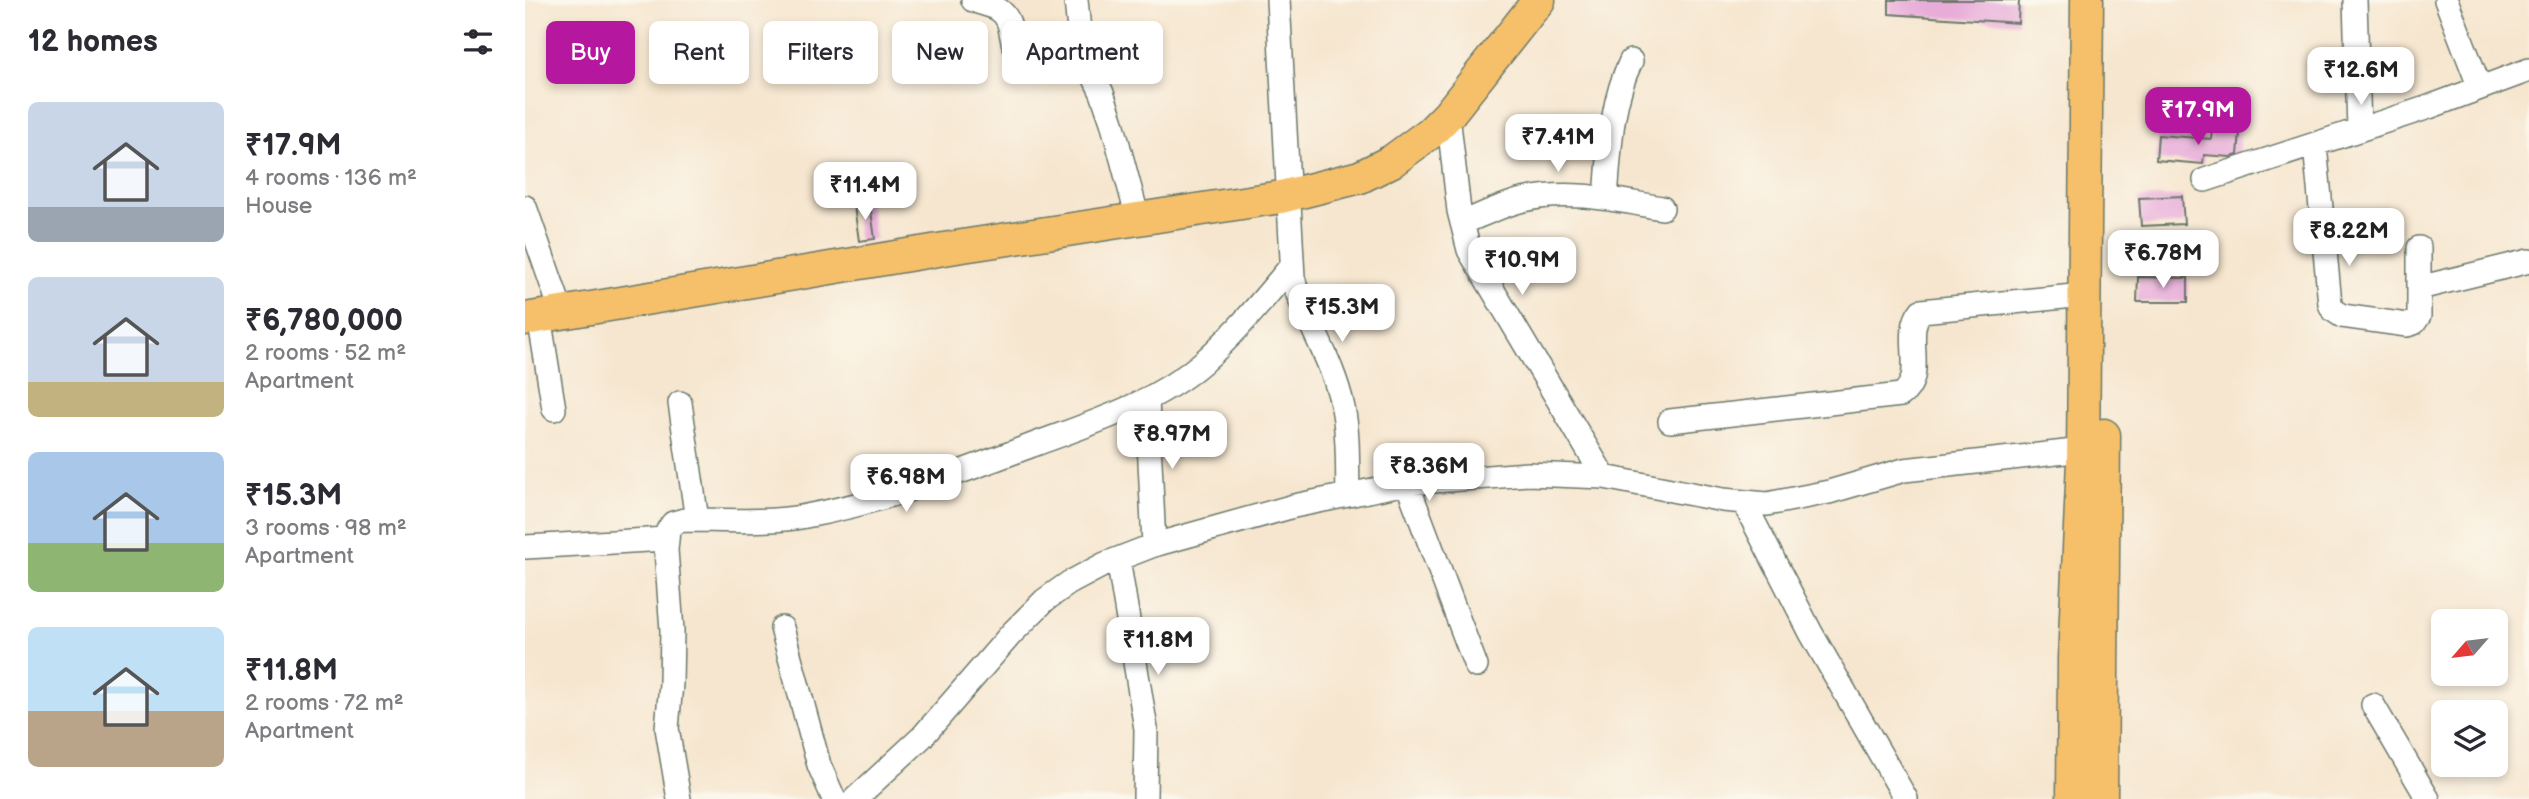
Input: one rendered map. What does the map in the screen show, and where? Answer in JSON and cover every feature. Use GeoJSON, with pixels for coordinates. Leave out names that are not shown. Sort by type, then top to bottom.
{"type":"FeatureCollection","features":[{"type":"Feature","properties":{"kind":"highway"},"geometry":{"type":"LineString","coordinates":[[542,316],[1288,195],[1360,177],[1382,166],[1430,133],[1448,115],[1539,0]]}},
{"type":"Feature","properties":{"kind":"highway"},"geometry":{"type":"LineString","coordinates":[[2073,799],[2074,659],[2083,450],[2087,0]]}},
{"type":"Feature","properties":{"kind":"highway"},"geometry":{"type":"LineString","coordinates":[[2101,799],[2109,0]]}},
{"type":"Feature","properties":{"kind":"street"},"geometry":{"type":"LineString","coordinates":[[973,0],[998,9],[1008,21]]}},
{"type":"Feature","properties":{"kind":"street"},"geometry":{"type":"LineString","coordinates":[[1076,0],[1077,21]]}},
{"type":"Feature","properties":{"kind":"street"},"geometry":{"type":"LineString","coordinates":[[1278,0],[1292,265],[1297,292],[1336,383],[1343,407],[1348,495]]}},
{"type":"Feature","properties":{"kind":"street"},"geometry":{"type":"LineString","coordinates":[[2355,0],[2360,130]]}},
{"type":"Feature","properties":{"kind":"street"},"geometry":{"type":"LineString","coordinates":[[2446,0],[2480,88]]}},
{"type":"Feature","properties":{"kind":"street"},"geometry":{"type":"LineString","coordinates":[[1606,198],[1613,112],[1620,83],[1631,61]]}},
{"type":"Feature","properties":{"kind":"street"},"geometry":{"type":"LineString","coordinates":[[2205,180],[2360,130],[2529,70]]}},
{"type":"Feature","properties":{"kind":"street"},"geometry":{"type":"LineString","coordinates":[[1098,84],[1112,122],[1138,219]]}},
{"type":"Feature","properties":{"kind":"street"},"geometry":{"type":"LineString","coordinates":[[1448,115],[1462,223],[1476,264],[1526,344],[1581,443],[1604,477]]}},
{"type":"Feature","properties":{"kind":"street"},"geometry":{"type":"LineString","coordinates":[[2315,145],[2330,304],[2333,310],[2342,316],[2407,325],[2414,323],[2419,316],[2419,248]]}},
{"type":"Feature","properties":{"kind":"street"},"geometry":{"type":"LineString","coordinates":[[1462,223],[1519,201],[1538,197],[1566,195],[1606,198],[1663,208]]}},
{"type":"Feature","properties":{"kind":"street"},"geometry":{"type":"LineString","coordinates":[[525,207],[554,409]]}},
{"type":"Feature","properties":{"kind":"street"},"geometry":{"type":"LineString","coordinates":[[2419,288],[2529,261]]}},
{"type":"Feature","properties":{"kind":"street"},"geometry":{"type":"LineString","coordinates":[[679,799],[667,728],[672,630],[666,539],[673,523],[798,518],[890,496],[1105,417],[1147,399],[1202,363],[1248,317],[1292,265]]}},
{"type":"Feature","properties":{"kind":"street"},"geometry":{"type":"LineString","coordinates":[[1670,421],[1901,395],[1909,389],[1913,380],[1914,326],[1921,311],[2084,295]]}},
{"type":"Feature","properties":{"kind":"street"},"geometry":{"type":"LineString","coordinates":[[1147,399],[1154,545]]}},
{"type":"Feature","properties":{"kind":"street"},"geometry":{"type":"LineString","coordinates":[[680,404],[697,520]]}},
{"type":"Feature","properties":{"kind":"street"},"geometry":{"type":"LineString","coordinates":[[855,799],[922,737],[1012,633],[1045,600],[1069,583],[1154,545],[1294,506],[1407,483],[1528,474],[1604,477],[1744,503],[1767,504],[1788,501],[1904,470],[2083,450]]}},
{"type":"Feature","properties":{"kind":"street"},"geometry":{"type":"LineString","coordinates":[[1407,483],[1476,666]]}},
{"type":"Feature","properties":{"kind":"street"},"geometry":{"type":"LineString","coordinates":[[1744,503],[1811,633],[1906,799]]}},
{"type":"Feature","properties":{"kind":"street"},"geometry":{"type":"LineString","coordinates":[[526,547],[666,539]]}},
{"type":"Feature","properties":{"kind":"street"},"geometry":{"type":"LineString","coordinates":[[1118,559],[1146,729],[1145,799]]}},
{"type":"Feature","properties":{"kind":"street"},"geometry":{"type":"LineString","coordinates":[[782,628],[819,765],[834,799]]}},
{"type":"Feature","properties":{"kind":"street"},"geometry":{"type":"LineString","coordinates":[[2373,705],[2428,799]]}},
{"type":"Feature","properties":{"kind":"building"},"geometry":{"type":"Polygon","coordinates":[[[1889,0],[2019,0],[2018,23],[1889,14],[1889,0]]]}},
{"type":"Feature","properties":{"kind":"building"},"geometry":{"type":"Polygon","coordinates":[[[2212,130],[2240,132],[2238,155],[2204,155],[2203,164],[2156,160],[2158,135],[2211,139],[2212,130]]]}},
{"type":"Feature","properties":{"kind":"building"},"geometry":{"type":"Polygon","coordinates":[[[2182,196],[2184,224],[2141,226],[2139,198],[2182,196]]]}},
{"type":"Feature","properties":{"kind":"building"},"geometry":{"type":"Polygon","coordinates":[[[870,204],[875,239],[859,241],[854,206],[870,204]]]}},
{"type":"Feature","properties":{"kind":"building"},"geometry":{"type":"Polygon","coordinates":[[[2138,277],[2188,278],[2188,302],[2137,302],[2138,277]]]}}]}
